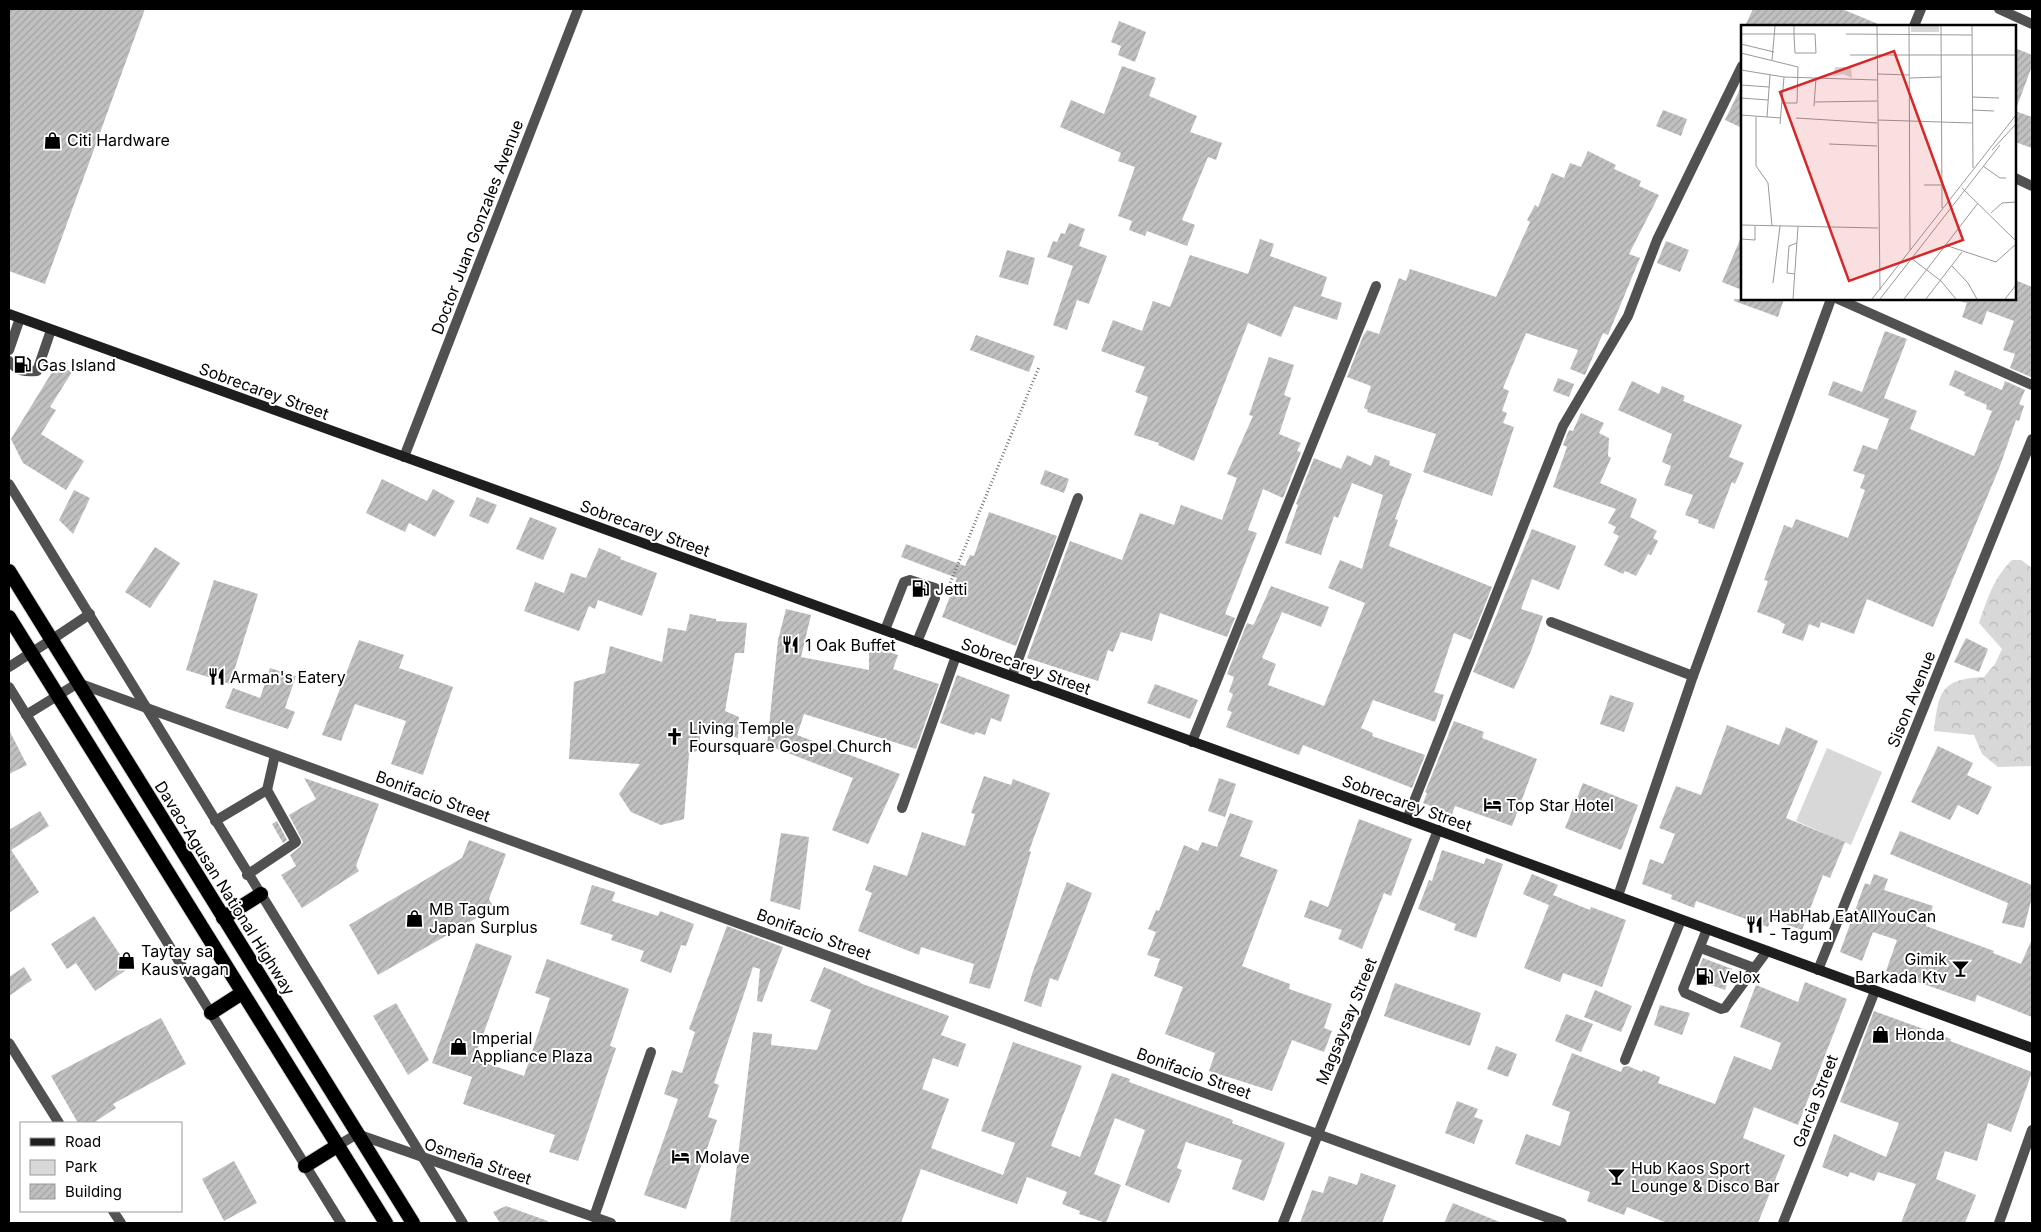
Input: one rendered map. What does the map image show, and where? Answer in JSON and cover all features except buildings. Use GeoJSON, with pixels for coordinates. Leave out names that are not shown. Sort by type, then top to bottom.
{"type":"FeatureCollection","features":[{"type":"Feature","properties":{"kind":"highway","name":"Davao-Agusan National Highway"},"geometry":{"type":"LineString","coordinates":[[9,571],[413,1223]]}},
{"type":"Feature","properties":{"kind":"highway"},"geometry":{"type":"LineString","coordinates":[[9,617],[386,1223]]}},
{"type":"Feature","properties":{"kind":"highway"},"geometry":{"type":"LineString","coordinates":[[223,918],[261,894]]}},
{"type":"Feature","properties":{"kind":"highway"},"geometry":{"type":"LineString","coordinates":[[211,1014],[242,993]]}},
{"type":"Feature","properties":{"kind":"highway"},"geometry":{"type":"LineString","coordinates":[[305,1166],[337,1146]]}},
{"type":"Feature","properties":{"kind":"main road","name":"Sobrecarey Street"},"geometry":{"type":"LineString","coordinates":[[9,314],[1438,830],[2032,1048]]}},
{"type":"Feature","properties":{"kind":"street","name":"Doctor Juan Gonzales Avenue"},"geometry":{"type":"LineString","coordinates":[[404,457],[578,9]]}},
{"type":"Feature","properties":{"kind":"street"},"geometry":{"type":"LineString","coordinates":[[1914,25],[1921,9]]}},
{"type":"Feature","properties":{"kind":"street"},"geometry":{"type":"LineString","coordinates":[[1999,9],[2032,24]]}},
{"type":"Feature","properties":{"kind":"street"},"geometry":{"type":"LineString","coordinates":[[1406,819],[1563,426],[1628,316],[1657,240],[1741,68]]}},
{"type":"Feature","properties":{"kind":"street"},"geometry":{"type":"LineString","coordinates":[[2016,178],[2032,186]]}},
{"type":"Feature","properties":{"kind":"street"},"geometry":{"type":"LineString","coordinates":[[1192,742],[1376,286]]}},
{"type":"Feature","properties":{"kind":"street"},"geometry":{"type":"LineString","coordinates":[[1618,896],[1693,676],[1831,300]]}},
{"type":"Feature","properties":{"kind":"street"},"geometry":{"type":"LineString","coordinates":[[1840,300],[2032,385]]}},
{"type":"Feature","properties":{"kind":"street"},"geometry":{"type":"LineString","coordinates":[[9,350],[20,318]]}},
{"type":"Feature","properties":{"kind":"street"},"geometry":{"type":"LineString","coordinates":[[9,361],[14,368],[25,372],[37,371],[51,330]]}},
{"type":"Feature","properties":{"kind":"street","name":"Sison Avenue"},"geometry":{"type":"LineString","coordinates":[[1818,970],[2032,439]]}},
{"type":"Feature","properties":{"kind":"street"},"geometry":{"type":"LineString","coordinates":[[9,484],[148,708],[247,875],[261,894],[463,1223]]}},
{"type":"Feature","properties":{"kind":"street"},"geometry":{"type":"LineString","coordinates":[[1012,676],[1078,498]]}},
{"type":"Feature","properties":{"kind":"street"},"geometry":{"type":"LineString","coordinates":[[885,630],[904,582],[910,580],[935,588],[935,598],[917,642]]}},
{"type":"Feature","properties":{"kind":"street"},"geometry":{"type":"LineString","coordinates":[[9,668],[90,614]]}},
{"type":"Feature","properties":{"kind":"street"},"geometry":{"type":"LineString","coordinates":[[1551,622],[1693,676]]}},
{"type":"Feature","properties":{"kind":"street"},"geometry":{"type":"LineString","coordinates":[[902,808],[956,656]]}},
{"type":"Feature","properties":{"kind":"street"},"geometry":{"type":"LineString","coordinates":[[26,715],[78,683]]}},
{"type":"Feature","properties":{"kind":"street","name":"Bonifacio Street"},"geometry":{"type":"LineString","coordinates":[[78,683],[1562,1223]]}},
{"type":"Feature","properties":{"kind":"street"},"geometry":{"type":"LineString","coordinates":[[9,687],[341,1223]]}},
{"type":"Feature","properties":{"kind":"street"},"geometry":{"type":"LineString","coordinates":[[247,875],[296,842],[267,790],[276,755]]}},
{"type":"Feature","properties":{"kind":"street"},"geometry":{"type":"LineString","coordinates":[[215,822],[267,790]]}},
{"type":"Feature","properties":{"kind":"street","name":"Magsaysay Street"},"geometry":{"type":"LineString","coordinates":[[1283,1223],[1438,830]]}},
{"type":"Feature","properties":{"kind":"street"},"geometry":{"type":"LineString","coordinates":[[1624,1060],[1681,920]]}},
{"type":"Feature","properties":{"kind":"street"},"geometry":{"type":"LineString","coordinates":[[1707,929],[1683,991],[1721,1009],[1725,1008],[1767,951]]}},
{"type":"Feature","properties":{"kind":"street"},"geometry":{"type":"LineString","coordinates":[[1701,948],[1754,968]]}},
{"type":"Feature","properties":{"kind":"street","name":"Garcia Street"},"geometry":{"type":"LineString","coordinates":[[1783,1223],[1874,991]]}},
{"type":"Feature","properties":{"kind":"street"},"geometry":{"type":"LineString","coordinates":[[9,1043],[58,1122]]}},
{"type":"Feature","properties":{"kind":"street"},"geometry":{"type":"LineString","coordinates":[[594,1217],[651,1052]]}},
{"type":"Feature","properties":{"kind":"street"},"geometry":{"type":"LineString","coordinates":[[1999,1223],[2032,1130]]}},
{"type":"Feature","properties":{"kind":"street"},"geometry":{"type":"LineString","coordinates":[[337,1146],[357,1134]]}},
{"type":"Feature","properties":{"kind":"street","name":"Osmeña Street"},"geometry":{"type":"LineString","coordinates":[[357,1134],[611,1223]]}},
{"type":"Feature","properties":{"kind":"street"},"geometry":{"type":"LineString","coordinates":[[114,1212],[121,1223]]}},
{"type":"Feature","properties":{"kind":"path"},"geometry":{"type":"LineString","coordinates":[[946,591],[1039,367]]}},
{"type":"Feature","properties":{"kind":"green space"},"geometry":{"type":"Polygon","coordinates":[[[2012,560],[2021,560],[2032,568],[2032,766],[1998,767],[1982,754],[1974,735],[1934,731],[1940,697],[1944,690],[1958,681],[1984,677],[1995,664],[2002,649],[1979,623],[1996,581],[2012,560]]]}},
{"type":"Feature","properties":{"kind":"green space"},"geometry":{"type":"Polygon","coordinates":[[[1827,748],[1882,772],[1851,845],[1796,821],[1827,748]]]}},
{"type":"Feature","properties":{"kind":"place","name":"Citi Hardware"},"geometry":{"type":"Point","coordinates":[53,140]}},
{"type":"Feature","properties":{"kind":"place","name":"Gas Island"},"geometry":{"type":"Point","coordinates":[23,365]}},
{"type":"Feature","properties":{"kind":"place","name":"Jetti"},"geometry":{"type":"Point","coordinates":[921,589]}},
{"type":"Feature","properties":{"kind":"place","name":"1 Oak Buffet"},"geometry":{"type":"Point","coordinates":[791,645]}},
{"type":"Feature","properties":{"kind":"place","name":"Arman's Eatery"},"geometry":{"type":"Point","coordinates":[216,677]}},
{"type":"Feature","properties":{"kind":"place","name":"Living Temple Foursquare Gospel Church"},"geometry":{"type":"Point","coordinates":[675,737]}},
{"type":"Feature","properties":{"kind":"place","name":"Top Star Hotel"},"geometry":{"type":"Point","coordinates":[1492,805]}},
{"type":"Feature","properties":{"kind":"place","name":"MB Tagum Japan Surplus"},"geometry":{"type":"Point","coordinates":[415,918]}},
{"type":"Feature","properties":{"kind":"place","name":"HabHab EatAllYouCan - Tagum"},"geometry":{"type":"Point","coordinates":[1755,925]}},
{"type":"Feature","properties":{"kind":"place","name":"Taytay sa Kauswagan"},"geometry":{"type":"Point","coordinates":[127,960]}},
{"type":"Feature","properties":{"kind":"place","name":"Gimik Barkada Ktv"},"geometry":{"type":"Point","coordinates":[1961,968]}},
{"type":"Feature","properties":{"kind":"place","name":"Velox"},"geometry":{"type":"Point","coordinates":[1705,977]}},
{"type":"Feature","properties":{"kind":"place","name":"Honda"},"geometry":{"type":"Point","coordinates":[1881,1034]}},
{"type":"Feature","properties":{"kind":"place","name":"Imperial Appliance Plaza"},"geometry":{"type":"Point","coordinates":[458,1047]}},
{"type":"Feature","properties":{"kind":"place","name":"Molave"},"geometry":{"type":"Point","coordinates":[681,1157]}},
{"type":"Feature","properties":{"kind":"place","name":"Hub Kaos Sport Lounge & Disco Bar"},"geometry":{"type":"Point","coordinates":[1617,1177]}}]}
